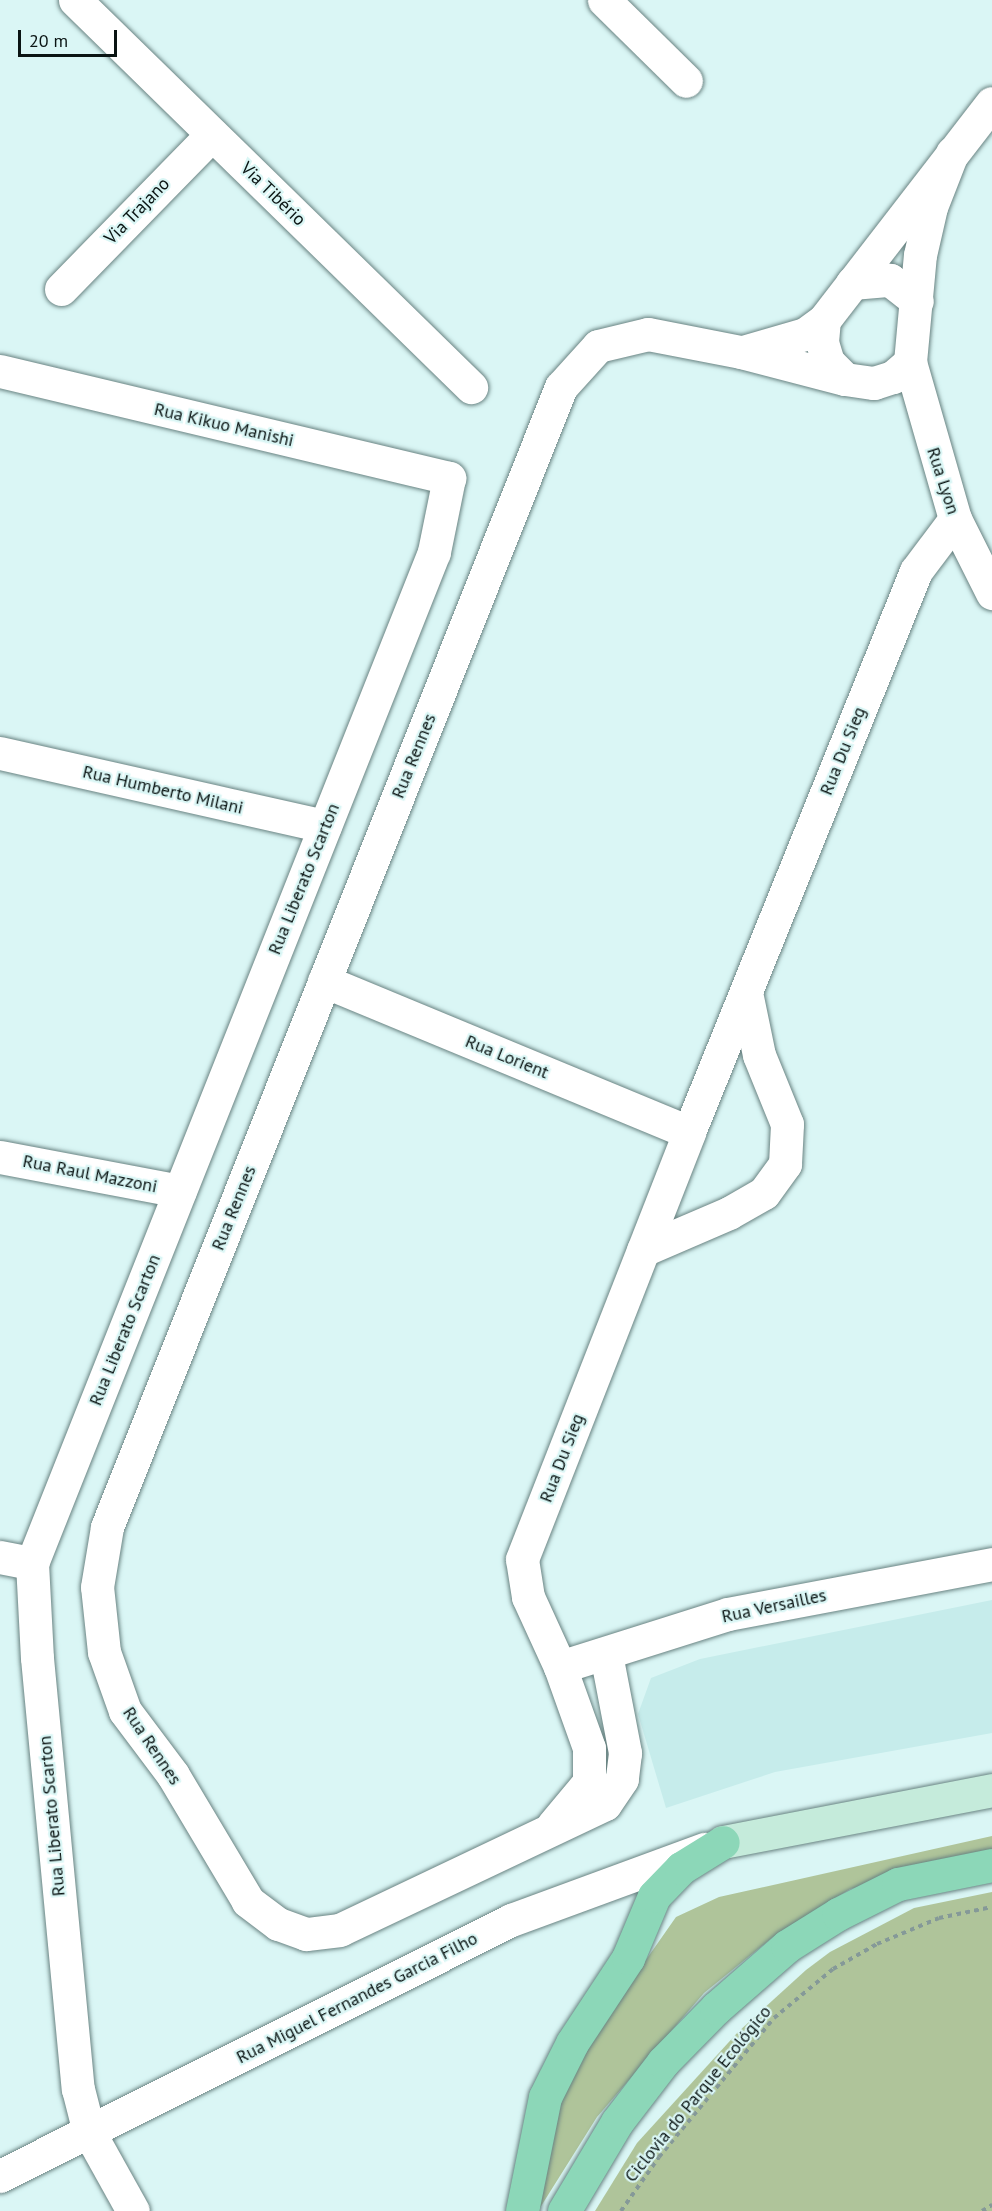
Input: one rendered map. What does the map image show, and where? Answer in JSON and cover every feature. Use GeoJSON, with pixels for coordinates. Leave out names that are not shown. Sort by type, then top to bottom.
{"type":"FeatureCollection","features":[{"type":"Feature","properties":{"kind":"main road"},"geometry":{"type":"LineString","coordinates":[[522,2211],[545,2097],[572,2043],[628,1958],[654,1896],[681,1868],[723,1842]]}},
{"type":"Feature","properties":{"kind":"main road"},"geometry":{"type":"LineString","coordinates":[[564,2211],[617,2122],[663,2062],[716,2008],[787,1946],[838,1914],[898,1884],[992,1865]]}},
{"type":"Feature","properties":{"kind":"street","name":"Via Tibério"},"geometry":{"type":"LineString","coordinates":[[75,0],[471,387]]}},
{"type":"Feature","properties":{"kind":"street"},"geometry":{"type":"LineString","coordinates":[[604,0],[686,81]]}},
{"type":"Feature","properties":{"kind":"street","name":"Rua Lyon"},"geometry":{"type":"LineString","coordinates":[[824,321],[992,103]]}},
{"type":"Feature","properties":{"kind":"street","name":"Via Trajano"},"geometry":{"type":"LineString","coordinates":[[61,289],[212,134]]}},
{"type":"Feature","properties":{"kind":"street","name":"Rua Lyon"},"geometry":{"type":"LineString","coordinates":[[952,153],[931,207],[920,255],[910,362],[955,519],[992,593]]}},
{"type":"Feature","properties":{"kind":"street"},"geometry":{"type":"LineString","coordinates":[[852,283],[890,280],[917,301]]}},
{"type":"Feature","properties":{"kind":"street"},"geometry":{"type":"LineString","coordinates":[[824,321],[822,342],[828,362],[845,379],[874,383],[893,377],[910,362]]}},
{"type":"Feature","properties":{"kind":"street","name":"Rua Rennes"},"geometry":{"type":"LineString","coordinates":[[741,352],[805,334],[824,321]]}},
{"type":"Feature","properties":{"kind":"street","name":"Rua Rennes"},"geometry":{"type":"LineString","coordinates":[[606,1654],[625,1753],[622,1779],[605,1804],[544,1835],[340,1930],[306,1934],[278,1924],[248,1901],[173,1775],[125,1711],[105,1652],[97,1587],[106,1527],[561,387],[598,346],[648,334],[741,352],[845,379]]}},
{"type":"Feature","properties":{"kind":"street","name":"Rua Kikuo Manishi"},"geometry":{"type":"LineString","coordinates":[[0,371],[448,478]]}},
{"type":"Feature","properties":{"kind":"street","name":"Rua Liberato Scarton"},"geometry":{"type":"LineString","coordinates":[[133,2211],[89,2132],[78,2089],[37,1658],[32,1563],[434,552],[448,478]]}},
{"type":"Feature","properties":{"kind":"street","name":"Rua Du Sieg"},"geometry":{"type":"LineString","coordinates":[[560,1667],[528,1597],[522,1559],[689,1132],[916,571],[955,519]]}},
{"type":"Feature","properties":{"kind":"street","name":"Rua Humberto Milani"},"geometry":{"type":"LineString","coordinates":[[0,753],[325,826]]}},
{"type":"Feature","properties":{"kind":"street","name":"Rua Lorient"},"geometry":{"type":"LineString","coordinates":[[324,981],[689,1132]]}},
{"type":"Feature","properties":{"kind":"street"},"geometry":{"type":"LineString","coordinates":[[643,1250],[729,1213],[764,1193],[785,1164],[787,1124],[759,1056],[746,992]]}},
{"type":"Feature","properties":{"kind":"street","name":"Rua Raul Mazzoni"},"geometry":{"type":"LineString","coordinates":[[0,1157],[180,1191]]}},
{"type":"Feature","properties":{"kind":"street"},"geometry":{"type":"LineString","coordinates":[[0,1557],[32,1563]]}},
{"type":"Feature","properties":{"kind":"street","name":"Rua Versailles"},"geometry":{"type":"LineString","coordinates":[[560,1667],[728,1614],[992,1564]]}},
{"type":"Feature","properties":{"kind":"street","name":"Rua Rennes"},"geometry":{"type":"LineString","coordinates":[[544,1835],[589,1782],[590,1748],[560,1667]]}},
{"type":"Feature","properties":{"kind":"street"},"geometry":{"type":"LineString","coordinates":[[723,1842],[992,1790]]}},
{"type":"Feature","properties":{"kind":"street","name":"Rua Miguel Fernandes Garcia Filho"},"geometry":{"type":"LineString","coordinates":[[0,2176],[511,1920],[723,1842]]}},
{"type":"Feature","properties":{"kind":"path","name":"Ciclovia do Parque Ecológico"},"geometry":{"type":"LineString","coordinates":[[621,2211],[659,2157],[774,2018],[833,1969],[877,1944],[939,1918],[992,1907]]}},
{"type":"Feature","properties":{"kind":"path"},"geometry":{"type":"LineString","coordinates":[[982,2211],[992,2205]]}},
{"type":"Feature","properties":{"kind":"shaded area"},"geometry":{"type":"Polygon","coordinates":[[[992,1600],[992,1733],[775,1772],[666,1808],[638,1714],[651,1678],[700,1659],[992,1600]]]}},
{"type":"Feature","properties":{"kind":"green space"},"geometry":{"type":"Polygon","coordinates":[[[992,1836],[992,1855],[850,1889],[773,1937],[704,1993],[597,2117],[538,2211],[552,2120],[585,2047],[676,1917],[719,1897],[992,1836]]]}},
{"type":"Feature","properties":{"kind":"green space"},"geometry":{"type":"Polygon","coordinates":[[[992,1892],[992,2211],[595,2211],[637,2143],[738,2032],[806,1970],[830,1952],[914,1908],[992,1892]]]}}]}
